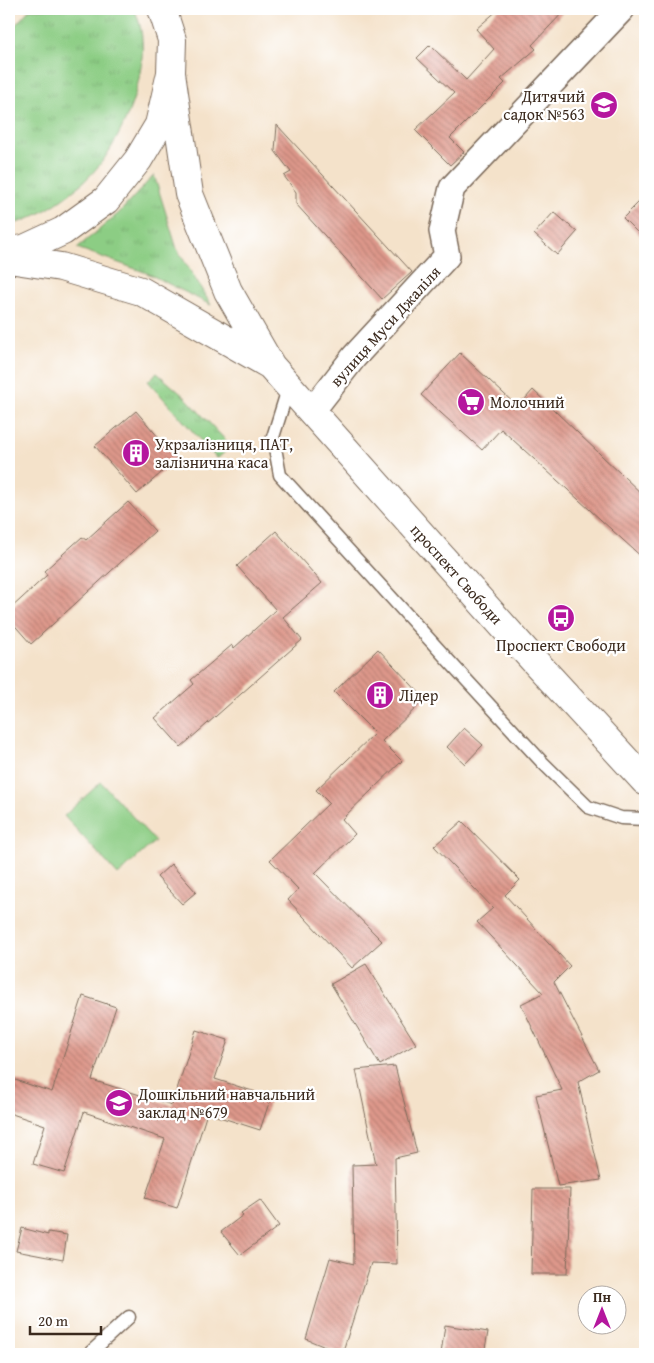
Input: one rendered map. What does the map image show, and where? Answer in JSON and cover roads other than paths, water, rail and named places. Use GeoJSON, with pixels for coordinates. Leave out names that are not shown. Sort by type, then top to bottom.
{"type":"FeatureCollection","features":[{"type":"Feature","properties":{"kind":"street"},"geometry":{"type":"LineString","coordinates":[[9,251],[24,249],[63,231],[106,200],[138,160],[159,125],[171,73],[172,40],[162,9]]}},
{"type":"Feature","properties":{"kind":"street","name":"вулиця Муси Джаліля"},"geometry":{"type":"LineString","coordinates":[[312,411],[354,357],[448,256],[442,230],[452,188],[622,9]]}},
{"type":"Feature","properties":{"kind":"street","name":"проспект Свободи"},"geometry":{"type":"LineString","coordinates":[[171,73],[189,194],[228,291],[271,366],[528,654],[645,780]]}},
{"type":"Feature","properties":{"kind":"street","name":"проспект Свободи"},"geometry":{"type":"LineString","coordinates":[[9,260],[61,267],[141,292],[271,366]]}},
{"type":"Feature","properties":{"kind":"lane"},"geometry":{"type":"LineString","coordinates":[[289,386],[273,437],[280,475],[542,762],[588,807],[621,818],[645,819]]}},
{"type":"Feature","properties":{"kind":"lane"},"geometry":{"type":"LineString","coordinates":[[89,1354],[128,1317]]}},
{"type":"Feature","properties":{"kind":"place","name":"Дитячий садок №563"},"geometry":{"type":"Point","coordinates":[604,105]}},
{"type":"Feature","properties":{"kind":"place","name":"Молочний"},"geometry":{"type":"Point","coordinates":[471,402]}},
{"type":"Feature","properties":{"kind":"place","name":"Укрзалізниця, ПАТ, залізнична каса"},"geometry":{"type":"Point","coordinates":[136,453]}},
{"type":"Feature","properties":{"kind":"place","name":"Проспект Свободи"},"geometry":{"type":"Point","coordinates":[561,618]}},
{"type":"Feature","properties":{"kind":"place","name":"Лідер"},"geometry":{"type":"Point","coordinates":[380,695]}},
{"type":"Feature","properties":{"kind":"place","name":"Дошкільний навчальний заклад №679"},"geometry":{"type":"Point","coordinates":[119,1103]}}]}
